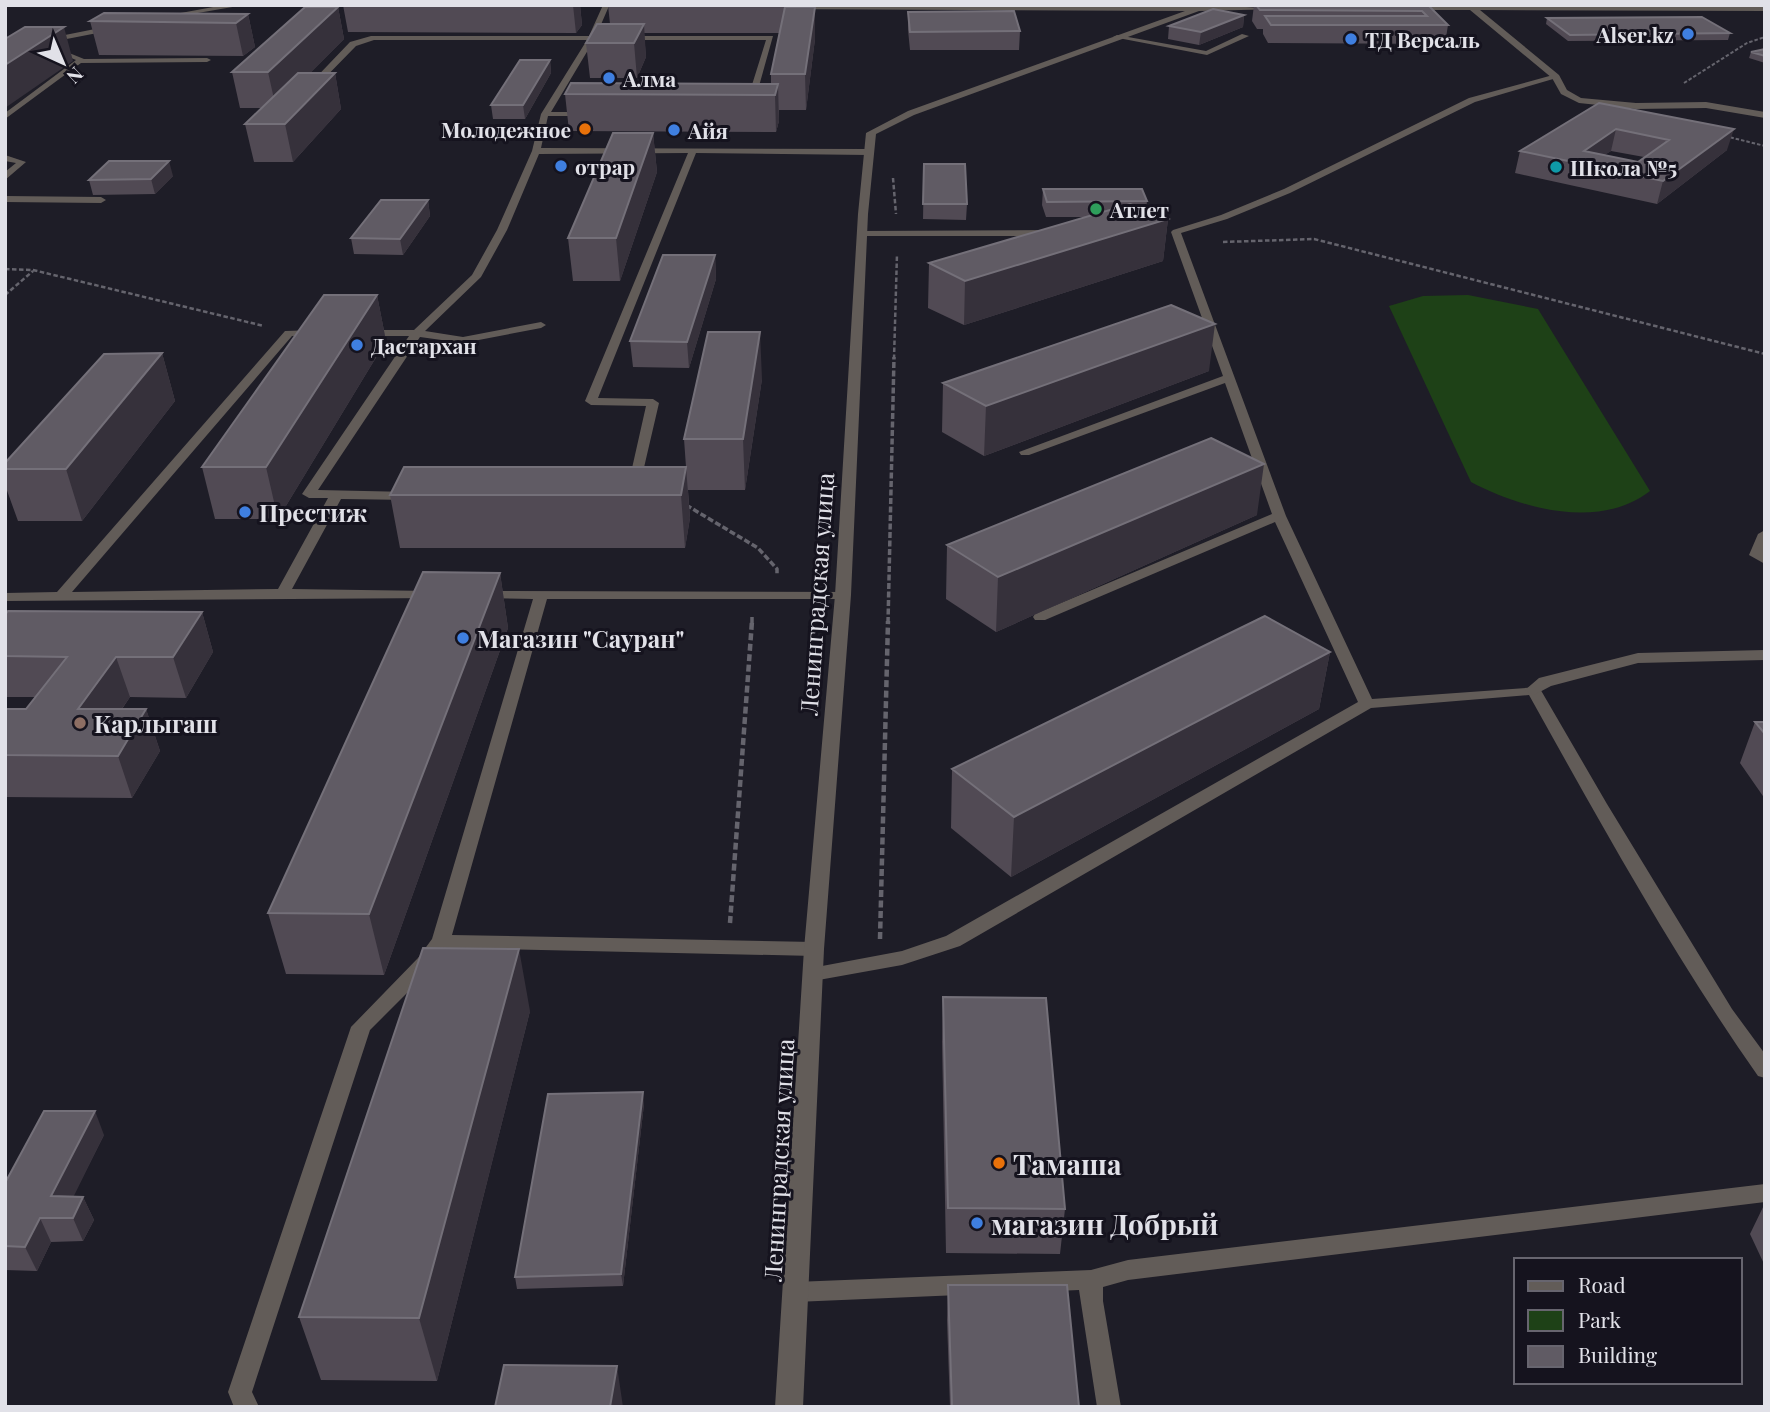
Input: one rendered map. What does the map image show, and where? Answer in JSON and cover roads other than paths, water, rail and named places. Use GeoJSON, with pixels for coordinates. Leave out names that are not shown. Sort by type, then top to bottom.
{"type":"FeatureCollection","features":[{"type":"Feature","properties":{"kind":"street"},"geometry":{"type":"LineString","coordinates":[[153,19],[240,5]]}},
{"type":"Feature","properties":{"kind":"street"},"geometry":{"type":"LineString","coordinates":[[541,5],[644,6]]}},
{"type":"Feature","properties":{"kind":"street"},"geometry":{"type":"LineString","coordinates":[[764,6],[1290,9]]}},
{"type":"Feature","properties":{"kind":"street","name":"Ленинградская улица"},"geometry":{"type":"LineString","coordinates":[[789,1407],[814,949],[843,595],[862,234],[871,133],[887,122],[1202,7]]}},
{"type":"Feature","properties":{"kind":"street"},"geometry":{"type":"LineString","coordinates":[[1472,8],[1556,77],[1564,92],[1580,100],[1650,106],[1706,105],[1765,115]]}},
{"type":"Feature","properties":{"kind":"street"},"geometry":{"type":"LineString","coordinates":[[1398,9],[1765,9]]}},
{"type":"Feature","properties":{"kind":"street"},"geometry":{"type":"LineString","coordinates":[[5,49],[128,24]]}},
{"type":"Feature","properties":{"kind":"street"},"geometry":{"type":"LineString","coordinates":[[1534,690],[1545,682],[1638,658],[1765,654]]}},
{"type":"Feature","properties":{"kind":"lane"},"geometry":{"type":"LineString","coordinates":[[430,496],[309,494],[417,333],[476,277],[502,230],[536,151],[545,114],[592,38],[606,6]]}},
{"type":"Feature","properties":{"kind":"lane"},"geometry":{"type":"LineString","coordinates":[[1117,37],[1207,53],[1245,36]]}},
{"type":"Feature","properties":{"kind":"lane"},"geometry":{"type":"LineString","coordinates":[[306,92],[354,44],[362,40],[769,38],[747,114]]}},
{"type":"Feature","properties":{"kind":"lane"},"geometry":{"type":"LineString","coordinates":[[40,42],[80,61],[207,60]]}},
{"type":"Feature","properties":{"kind":"lane"},"geometry":{"type":"LineString","coordinates":[[5,117],[80,61]]}},
{"type":"Feature","properties":{"kind":"lane"},"geometry":{"type":"LineString","coordinates":[[1367,704],[1279,516],[1173,236],[1287,191],[1472,100],[1556,77]]}},
{"type":"Feature","properties":{"kind":"lane"},"geometry":{"type":"LineString","coordinates":[[545,114],[599,114]]}},
{"type":"Feature","properties":{"kind":"lane"},"geometry":{"type":"LineString","coordinates":[[631,498],[653,403],[591,401],[693,150]]}},
{"type":"Feature","properties":{"kind":"lane"},"geometry":{"type":"LineString","coordinates":[[536,151],[868,152]]}},
{"type":"Feature","properties":{"kind":"lane"},"geometry":{"type":"LineString","coordinates":[[5,158],[22,162],[5,177]]}},
{"type":"Feature","properties":{"kind":"lane"},"geometry":{"type":"LineString","coordinates":[[5,199],[101,200]]}},
{"type":"Feature","properties":{"kind":"lane"},"geometry":{"type":"LineString","coordinates":[[862,234],[1065,233]]}},
{"type":"Feature","properties":{"kind":"lane"},"geometry":{"type":"LineString","coordinates":[[353,333],[417,333],[463,340],[541,325]]}},
{"type":"Feature","properties":{"kind":"lane"},"geometry":{"type":"LineString","coordinates":[[62,595],[289,333],[327,333]]}},
{"type":"Feature","properties":{"kind":"lane"},"geometry":{"type":"LineString","coordinates":[[1025,452],[1229,378]]}},
{"type":"Feature","properties":{"kind":"lane"},"geometry":{"type":"LineString","coordinates":[[283,593],[336,495]]}},
{"type":"Feature","properties":{"kind":"lane"},"geometry":{"type":"LineString","coordinates":[[1040,617],[1279,516]]}},
{"type":"Feature","properties":{"kind":"lane"},"geometry":{"type":"LineString","coordinates":[[1765,534],[1756,555],[1765,560]]}},
{"type":"Feature","properties":{"kind":"lane"},"geometry":{"type":"LineString","coordinates":[[5,597],[283,593],[446,595]]}},
{"type":"Feature","properties":{"kind":"lane"},"geometry":{"type":"LineString","coordinates":[[473,595],[843,595]]}},
{"type":"Feature","properties":{"kind":"lane"},"geometry":{"type":"LineString","coordinates":[[247,1407],[240,1392],[361,1027],[425,963],[441,942],[541,596]]}},
{"type":"Feature","properties":{"kind":"lane"},"geometry":{"type":"LineString","coordinates":[[813,974],[879,964],[928,951],[953,941],[1367,704],[1534,690],[1598,804],[1725,1014],[1765,1070]]}},
{"type":"Feature","properties":{"kind":"lane"},"geometry":{"type":"LineString","coordinates":[[441,942],[814,949]]}},
{"type":"Feature","properties":{"kind":"lane"},"geometry":{"type":"LineString","coordinates":[[795,1292],[1091,1280],[1128,1270],[1765,1193]]}},
{"type":"Feature","properties":{"kind":"lane"},"geometry":{"type":"LineString","coordinates":[[1091,1280],[1091,1301],[1109,1407]]}},
{"type":"Feature","properties":{"kind":"place","name":"Alser.kz"},"geometry":{"type":"Point","coordinates":[1688,34]}},
{"type":"Feature","properties":{"kind":"place","name":"ТД Версаль"},"geometry":{"type":"Point","coordinates":[1351,39]}},
{"type":"Feature","properties":{"kind":"place","name":"Алма"},"geometry":{"type":"Point","coordinates":[609,78]}},
{"type":"Feature","properties":{"kind":"place","name":"Молодежное"},"geometry":{"type":"Point","coordinates":[585,129]}},
{"type":"Feature","properties":{"kind":"place","name":"Айя"},"geometry":{"type":"Point","coordinates":[674,130]}},
{"type":"Feature","properties":{"kind":"place","name":"отрар"},"geometry":{"type":"Point","coordinates":[561,166]}},
{"type":"Feature","properties":{"kind":"place","name":"Школа №5"},"geometry":{"type":"Point","coordinates":[1556,167]}},
{"type":"Feature","properties":{"kind":"place","name":"Атлет"},"geometry":{"type":"Point","coordinates":[1096,209]}},
{"type":"Feature","properties":{"kind":"place","name":"Дастархан"},"geometry":{"type":"Point","coordinates":[357,345]}},
{"type":"Feature","properties":{"kind":"place","name":"Престиж"},"geometry":{"type":"Point","coordinates":[245,512]}},
{"type":"Feature","properties":{"kind":"place","name":"Магазин \"Сауран\""},"geometry":{"type":"Point","coordinates":[463,638]}},
{"type":"Feature","properties":{"kind":"place","name":"Карлыгаш"},"geometry":{"type":"Point","coordinates":[80,723]}},
{"type":"Feature","properties":{"kind":"place","name":"Тамаша"},"geometry":{"type":"Point","coordinates":[999,1163]}},
{"type":"Feature","properties":{"kind":"place","name":"магазин Добрый"},"geometry":{"type":"Point","coordinates":[977,1223]}}]}
